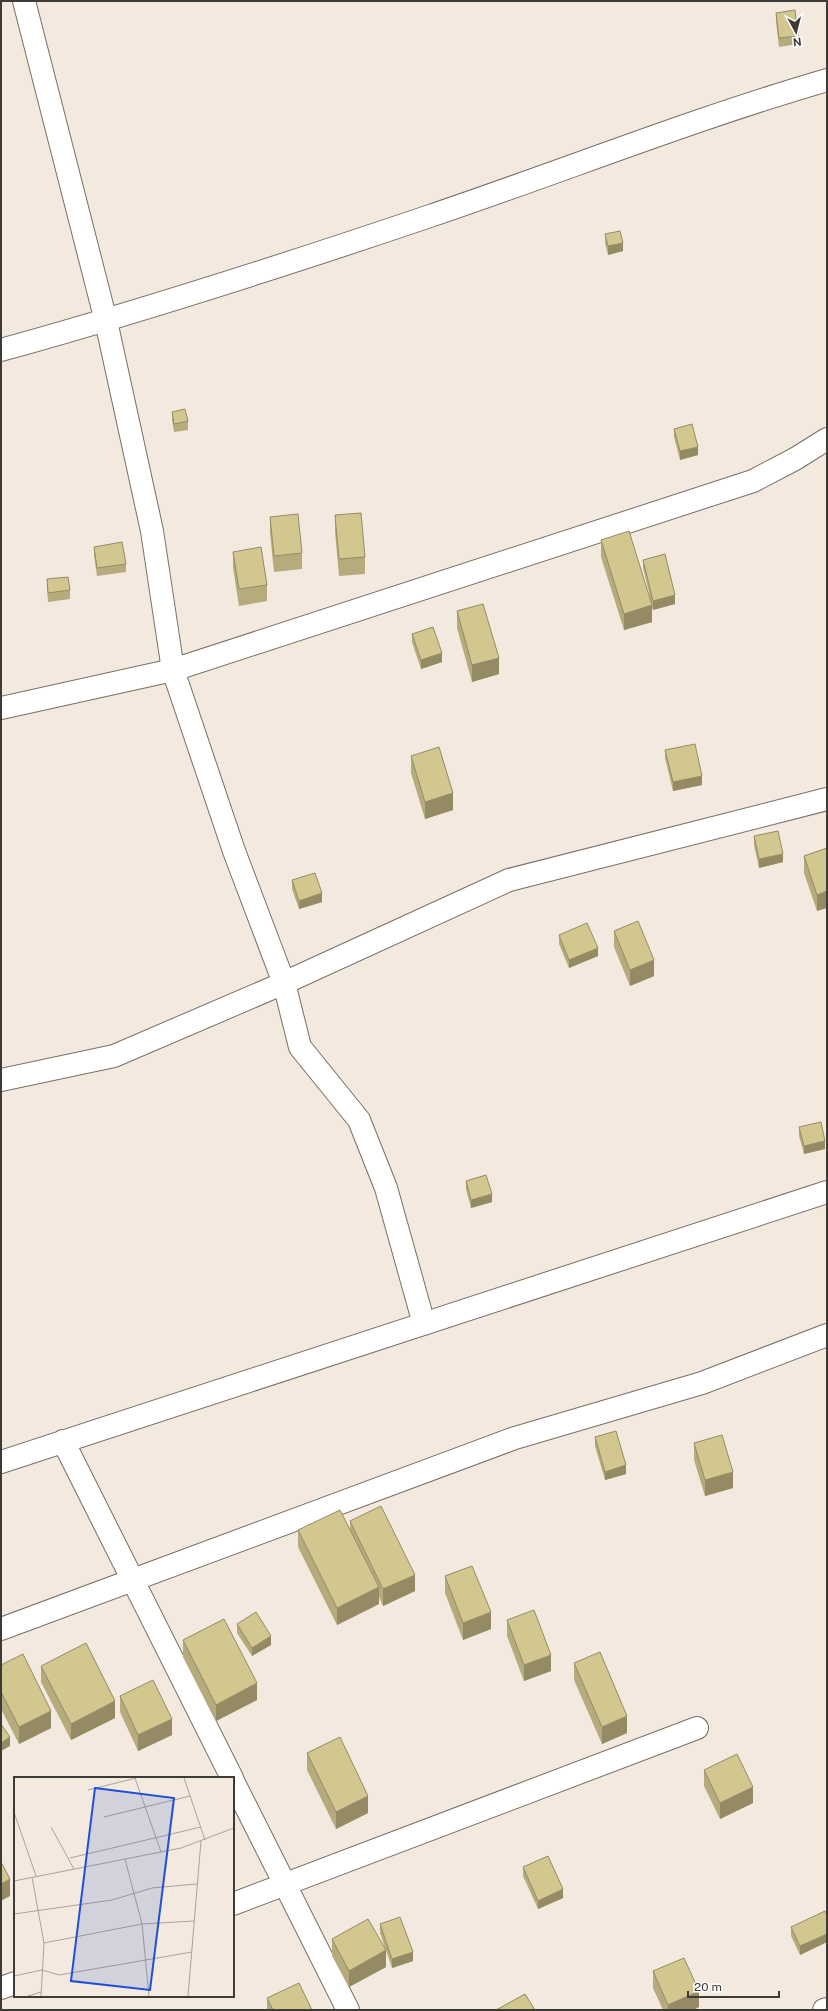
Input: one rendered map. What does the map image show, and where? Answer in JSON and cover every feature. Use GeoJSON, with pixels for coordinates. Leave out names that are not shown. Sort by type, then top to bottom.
{"type":"FeatureCollection","features":[{"type":"Feature","properties":{"kind":"street"},"geometry":{"type":"LineString","coordinates":[[24,1],[106,321],[152,531],[173,670],[234,851],[284,983],[300,1047],[359,1120],[386,1188],[424,1324]]}},
{"type":"Feature","properties":{"kind":"street"},"geometry":{"type":"LineString","coordinates":[[1,350],[106,321],[431,216],[745,104],[827,80]]}},
{"type":"Feature","properties":{"kind":"street"},"geometry":{"type":"LineString","coordinates":[[1,708],[173,670],[753,481],[795,459],[827,439]]}},
{"type":"Feature","properties":{"kind":"street"},"geometry":{"type":"LineString","coordinates":[[1,1080],[114,1056],[284,983],[509,880],[827,799]]}},
{"type":"Feature","properties":{"kind":"street"},"geometry":{"type":"LineString","coordinates":[[1,1462],[827,1192]]}},
{"type":"Feature","properties":{"kind":"street"},"geometry":{"type":"LineString","coordinates":[[1,1629],[516,1438],[702,1383],[827,1334]]}},
{"type":"Feature","properties":{"kind":"street"},"geometry":{"type":"LineString","coordinates":[[63,1441],[231,1777]]}},
{"type":"Feature","properties":{"kind":"street"},"geometry":{"type":"LineString","coordinates":[[234,1904],[697,1728]]}},
{"type":"Feature","properties":{"kind":"street"},"geometry":{"type":"LineString","coordinates":[[234,1783],[348,2010]]}},
{"type":"Feature","properties":{"kind":"street"},"geometry":{"type":"LineString","coordinates":[[1,1988],[14,1983]]}},
{"type":"Feature","properties":{"kind":"building"},"geometry":{"type":"Polygon","coordinates":[[[795,10],[798,36],[779,38],[776,13],[795,10]]]}},
{"type":"Feature","properties":{"kind":"building"},"geometry":{"type":"Polygon","coordinates":[[[620,231],[623,243],[608,246],[605,234],[620,231]]]}},
{"type":"Feature","properties":{"kind":"building"},"geometry":{"type":"Polygon","coordinates":[[[185,409],[188,421],[174,424],[172,412],[185,409]]]}},
{"type":"Feature","properties":{"kind":"building"},"geometry":{"type":"Polygon","coordinates":[[[692,424],[698,447],[680,451],[674,429],[692,424]]]}},
{"type":"Feature","properties":{"kind":"building"},"geometry":{"type":"Polygon","coordinates":[[[361,513],[365,557],[339,559],[335,515],[361,513]]]}},
{"type":"Feature","properties":{"kind":"building"},"geometry":{"type":"Polygon","coordinates":[[[298,514],[302,553],[274,556],[270,517],[298,514]]]}},
{"type":"Feature","properties":{"kind":"building"},"geometry":{"type":"Polygon","coordinates":[[[629,531],[652,605],[624,614],[601,540],[629,531]]]}},
{"type":"Feature","properties":{"kind":"building"},"geometry":{"type":"Polygon","coordinates":[[[122,542],[126,564],[97,568],[94,547],[122,542]]]}},
{"type":"Feature","properties":{"kind":"building"},"geometry":{"type":"Polygon","coordinates":[[[261,547],[267,585],[239,589],[233,552],[261,547]]]}},
{"type":"Feature","properties":{"kind":"building"},"geometry":{"type":"Polygon","coordinates":[[[665,554],[675,595],[653,601],[643,560],[665,554]]]}},
{"type":"Feature","properties":{"kind":"building"},"geometry":{"type":"Polygon","coordinates":[[[68,577],[70,590],[48,593],[47,579],[68,577]]]}},
{"type":"Feature","properties":{"kind":"building"},"geometry":{"type":"Polygon","coordinates":[[[483,604],[499,658],[472,665],[457,611],[483,604]]]}},
{"type":"Feature","properties":{"kind":"building"},"geometry":{"type":"Polygon","coordinates":[[[433,627],[442,653],[421,660],[412,634],[433,627]]]}},
{"type":"Feature","properties":{"kind":"building"},"geometry":{"type":"Polygon","coordinates":[[[695,744],[702,776],[673,782],[665,750],[695,744]]]}},
{"type":"Feature","properties":{"kind":"building"},"geometry":{"type":"Polygon","coordinates":[[[439,747],[453,793],[425,802],[411,756],[439,747]]]}},
{"type":"Feature","properties":{"kind":"building"},"geometry":{"type":"Polygon","coordinates":[[[778,831],[783,854],[759,859],[754,836],[778,831]]]}},
{"type":"Feature","properties":{"kind":"building"},"geometry":{"type":"Polygon","coordinates":[[[827,848],[827,891],[817,895],[804,856],[827,848]]]}},
{"type":"Feature","properties":{"kind":"building"},"geometry":{"type":"Polygon","coordinates":[[[315,873],[322,893],[299,901],[292,880],[315,873]]]}},
{"type":"Feature","properties":{"kind":"building"},"geometry":{"type":"Polygon","coordinates":[[[638,921],[654,960],[630,970],[614,931],[638,921]]]}},
{"type":"Feature","properties":{"kind":"building"},"geometry":{"type":"Polygon","coordinates":[[[587,923],[598,948],[569,960],[559,935],[587,923]]]}},
{"type":"Feature","properties":{"kind":"building"},"geometry":{"type":"Polygon","coordinates":[[[821,1122],[825,1141],[804,1146],[799,1127],[821,1122]]]}},
{"type":"Feature","properties":{"kind":"building"},"geometry":{"type":"Polygon","coordinates":[[[486,1175],[492,1194],[471,1200],[466,1181],[486,1175]]]}},
{"type":"Feature","properties":{"kind":"building"},"geometry":{"type":"Polygon","coordinates":[[[616,1431],[626,1465],[605,1472],[595,1437],[616,1431]]]}},
{"type":"Feature","properties":{"kind":"building"},"geometry":{"type":"Polygon","coordinates":[[[722,1435],[733,1472],[705,1480],[694,1443],[722,1435]]]}},
{"type":"Feature","properties":{"kind":"building"},"geometry":{"type":"Polygon","coordinates":[[[381,1506],[415,1575],[383,1589],[350,1521],[381,1506]]]}},
{"type":"Feature","properties":{"kind":"building"},"geometry":{"type":"Polygon","coordinates":[[[340,1510],[379,1587],[337,1608],[298,1530],[340,1510]]]}},
{"type":"Feature","properties":{"kind":"building"},"geometry":{"type":"Polygon","coordinates":[[[472,1566],[491,1612],[463,1623],[445,1576],[472,1566]]]}},
{"type":"Feature","properties":{"kind":"building"},"geometry":{"type":"Polygon","coordinates":[[[534,1610],[551,1655],[524,1665],[507,1620],[534,1610]]]}},
{"type":"Feature","properties":{"kind":"building"},"geometry":{"type":"Polygon","coordinates":[[[256,1612],[271,1636],[252,1648],[237,1624],[256,1612]]]}},
{"type":"Feature","properties":{"kind":"building"},"geometry":{"type":"Polygon","coordinates":[[[224,1619],[257,1683],[216,1705],[183,1640],[224,1619]]]}},
{"type":"Feature","properties":{"kind":"building"},"geometry":{"type":"Polygon","coordinates":[[[86,1643],[115,1701],[71,1724],[41,1666],[86,1643]]]}},
{"type":"Feature","properties":{"kind":"building"},"geometry":{"type":"Polygon","coordinates":[[[600,1652],[627,1716],[602,1727],[574,1663],[600,1652]]]}},
{"type":"Feature","properties":{"kind":"building"},"geometry":{"type":"Polygon","coordinates":[[[23,1654],[51,1711],[19,1727],[1,1692],[1,1665],[23,1654]]]}},
{"type":"Feature","properties":{"kind":"building"},"geometry":{"type":"Polygon","coordinates":[[[153,1680],[172,1719],[138,1735],[120,1696],[153,1680]]]}},
{"type":"Feature","properties":{"kind":"building"},"geometry":{"type":"Polygon","coordinates":[[[1,1724],[10,1737],[1,1743],[1,1724]]]}},
{"type":"Feature","properties":{"kind":"building"},"geometry":{"type":"Polygon","coordinates":[[[340,1737],[368,1796],[336,1812],[307,1753],[340,1737]]]}},
{"type":"Feature","properties":{"kind":"building"},"geometry":{"type":"Polygon","coordinates":[[[737,1754],[753,1787],[720,1803],[704,1770],[737,1754]]]}},
{"type":"Feature","properties":{"kind":"building"},"geometry":{"type":"Polygon","coordinates":[[[548,1856],[563,1889],[538,1901],[523,1867],[548,1856]]]}},
{"type":"Feature","properties":{"kind":"building"},"geometry":{"type":"Polygon","coordinates":[[[1,1862],[10,1879],[1,1884],[1,1862]]]}},
{"type":"Feature","properties":{"kind":"building"},"geometry":{"type":"Polygon","coordinates":[[[825,1911],[827,1915],[827,1934],[800,1946],[791,1927],[825,1911]]]}},
{"type":"Feature","properties":{"kind":"building"},"geometry":{"type":"Polygon","coordinates":[[[400,1917],[413,1952],[392,1959],[380,1924],[400,1917]]]}},
{"type":"Feature","properties":{"kind":"building"},"geometry":{"type":"Polygon","coordinates":[[[368,1919],[386,1950],[349,1971],[332,1939],[368,1919]]]}},
{"type":"Feature","properties":{"kind":"building"},"geometry":{"type":"Polygon","coordinates":[[[684,1958],[699,1991],[668,2005],[653,1971],[684,1958]]]}},
{"type":"Feature","properties":{"kind":"building"},"geometry":{"type":"Polygon","coordinates":[[[299,1983],[312,2010],[273,2010],[267,1998],[299,1983]]]}},
{"type":"Feature","properties":{"kind":"building"},"geometry":{"type":"Polygon","coordinates":[[[525,1994],[535,2010],[496,2010],[525,1994]]]}}]}
